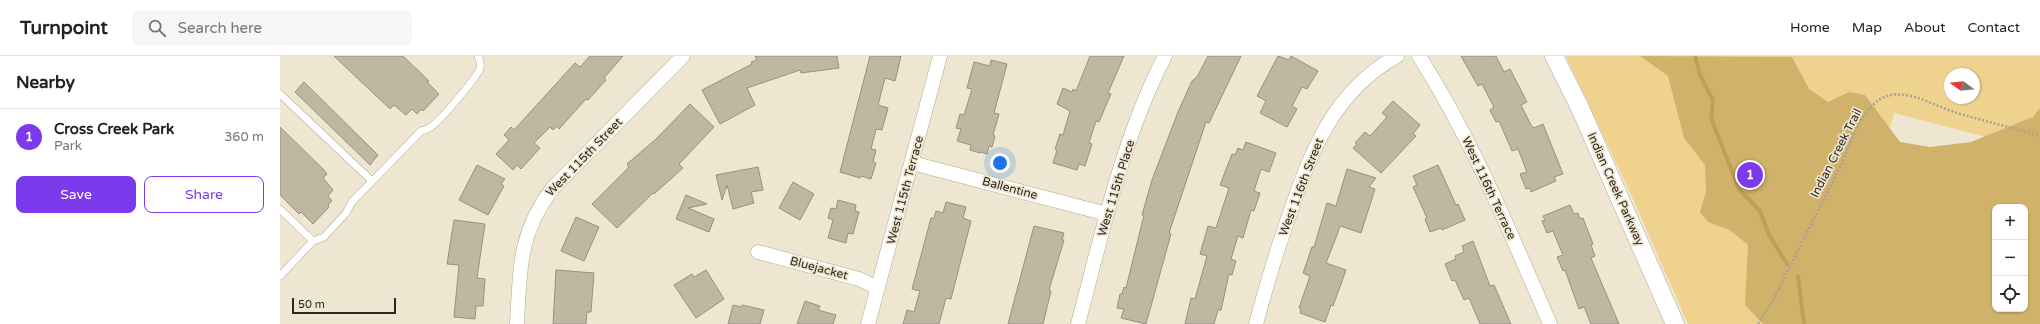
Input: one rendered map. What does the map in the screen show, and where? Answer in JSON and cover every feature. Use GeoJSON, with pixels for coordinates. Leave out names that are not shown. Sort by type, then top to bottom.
{"type":"FeatureCollection","features":[{"type":"Feature","properties":{"kind":"street","name":"West 115th Street"},"geometry":{"type":"LineString","coordinates":[[517,324],[522,249],[528,229],[540,204],[552,189],[683,56]]}},
{"type":"Feature","properties":{"kind":"street","name":"West 115th Terrace"},"geometry":{"type":"LineString","coordinates":[[868,324],[940,56]]}},
{"type":"Feature","properties":{"kind":"street","name":"West 115th Place"},"geometry":{"type":"LineString","coordinates":[[1078,324],[1107,214],[1136,123],[1165,56]]}},
{"type":"Feature","properties":{"kind":"street","name":"West 116th Street"},"geometry":{"type":"LineString","coordinates":[[1256,324],[1270,270],[1300,184],[1325,126],[1342,102],[1362,80],[1397,56]]}},
{"type":"Feature","properties":{"kind":"street","name":"West 116th Terrace"},"geometry":{"type":"LineString","coordinates":[[1419,56],[1459,122],[1550,324]]}},
{"type":"Feature","properties":{"kind":"street","name":"Indian Creek Parkway"},"geometry":{"type":"LineString","coordinates":[[1554,56],[1580,108],[1675,324]]}},
{"type":"Feature","properties":{"kind":"street","name":"Ballentine"},"geometry":{"type":"LineString","coordinates":[[912,162],[1107,214]]}},
{"type":"Feature","properties":{"kind":"street","name":"Bluejacket"},"geometry":{"type":"LineString","coordinates":[[758,252],[859,279],[878,288]]}},
{"type":"Feature","properties":{"kind":"lane"},"geometry":{"type":"LineString","coordinates":[[280,276],[313,241],[324,237],[346,213],[352,202],[421,131],[432,127],[454,105],[457,98],[477,75],[480,68],[478,56]]}},
{"type":"Feature","properties":{"kind":"lane"},"geometry":{"type":"LineString","coordinates":[[280,94],[372,181]]}},
{"type":"Feature","properties":{"kind":"lane"},"geometry":{"type":"LineString","coordinates":[[280,209],[313,241]]}},
{"type":"Feature","properties":{"kind":"path","name":"Indian Creek Trail"},"geometry":{"type":"LineString","coordinates":[[1758,324],[1772,302],[1842,163],[1850,142],[1870,107],[1887,96],[1922,98],[1955,112],[2040,136]]}},
{"type":"Feature","properties":{"kind":"shaded area"},"geometry":{"type":"Polygon","coordinates":[[[1566,56],[2040,56],[2040,151],[1894,113],[1838,324],[1688,324],[1633,199],[1566,56]]]}},
{"type":"Feature","properties":{"kind":"shaded area"},"geometry":{"type":"Polygon","coordinates":[[[1640,56],[1792,57],[1809,89],[1828,102],[1849,92],[1865,95],[1900,142],[1930,147],[1971,142],[2033,117],[2040,108],[2040,324],[1763,324],[1745,305],[1748,245],[1730,230],[1708,222],[1700,212],[1706,192],[1705,165],[1684,138],[1668,76],[1640,56]]]}},
{"type":"Feature","properties":{"kind":"building"},"geometry":{"type":"Polygon","coordinates":[[[334,56],[403,56],[429,81],[427,82],[439,94],[423,111],[421,109],[417,114],[412,109],[406,115],[394,105],[390,109],[334,56]]]}},
{"type":"Feature","properties":{"kind":"building"},"geometry":{"type":"Polygon","coordinates":[[[590,56],[623,56],[604,78],[606,80],[588,100],[586,99],[559,129],[557,126],[553,130],[550,127],[534,143],[540,148],[521,169],[517,165],[513,170],[496,154],[509,140],[504,135],[511,127],[514,130],[575,63],[580,67],[590,56]]]}},
{"type":"Feature","properties":{"kind":"building"},"geometry":{"type":"Polygon","coordinates":[[[755,56],[837,56],[839,68],[801,73],[800,70],[747,88],[755,105],[720,124],[702,90],[752,64],[751,62],[757,60],[755,56]]]}},
{"type":"Feature","properties":{"kind":"building"},"geometry":{"type":"Polygon","coordinates":[[[870,56],[901,56],[895,81],[885,78],[878,105],[888,108],[882,130],[876,129],[871,149],[876,150],[873,162],[876,163],[871,179],[861,176],[860,178],[840,172],[870,56]]]}},
{"type":"Feature","properties":{"kind":"building"},"geometry":{"type":"Polygon","coordinates":[[[1090,56],[1124,56],[1108,93],[1111,94],[1099,122],[1096,121],[1089,143],[1092,144],[1085,166],[1079,164],[1077,170],[1053,163],[1057,150],[1055,149],[1060,134],[1063,135],[1070,111],[1057,104],[1063,88],[1072,92],[1073,89],[1076,91],[1090,56]]]}},
{"type":"Feature","properties":{"kind":"building"},"geometry":{"type":"Polygon","coordinates":[[[1208,56],[1241,56],[1209,123],[1206,122],[1169,233],[1171,234],[1146,324],[1121,318],[1124,309],[1117,308],[1120,294],[1122,294],[1124,287],[1126,288],[1144,215],[1142,215],[1152,180],[1178,112],[1192,81],[1197,77],[1208,56]]]}},
{"type":"Feature","properties":{"kind":"building"},"geometry":{"type":"Polygon","coordinates":[[[1278,56],[1289,60],[1291,56],[1318,71],[1307,89],[1302,87],[1292,106],[1297,109],[1287,127],[1260,113],[1266,101],[1257,96],[1278,56]]]}},
{"type":"Feature","properties":{"kind":"building"},"geometry":{"type":"Polygon","coordinates":[[[1461,56],[1496,56],[1504,72],[1510,69],[1527,102],[1521,105],[1531,125],[1534,128],[1543,124],[1563,174],[1554,177],[1556,181],[1531,192],[1530,188],[1526,189],[1520,174],[1527,172],[1518,149],[1512,151],[1499,121],[1496,122],[1490,110],[1494,107],[1482,84],[1478,86],[1461,56]]]}},
{"type":"Feature","properties":{"kind":"building"},"geometry":{"type":"Polygon","coordinates":[[[991,60],[1007,64],[994,113],[999,114],[993,135],[995,136],[992,147],[989,146],[987,154],[970,150],[971,145],[957,141],[961,129],[956,128],[960,114],[964,115],[972,89],[967,88],[974,62],[990,66],[991,60]]]}},
{"type":"Feature","properties":{"kind":"building"},"geometry":{"type":"Polygon","coordinates":[[[304,82],[378,155],[370,165],[295,92],[304,82]]]}},
{"type":"Feature","properties":{"kind":"building"},"geometry":{"type":"Polygon","coordinates":[[[1393,101],[1420,125],[1413,134],[1416,136],[1381,173],[1353,148],[1357,144],[1355,143],[1365,132],[1370,136],[1387,117],[1382,113],[1393,101]]]}},
{"type":"Feature","properties":{"kind":"building"},"geometry":{"type":"Polygon","coordinates":[[[690,104],[714,127],[679,164],[683,168],[654,194],[653,193],[617,228],[592,204],[629,167],[627,164],[656,139],[690,104]]]}},
{"type":"Feature","properties":{"kind":"building"},"geometry":{"type":"Polygon","coordinates":[[[280,127],[323,169],[327,174],[323,178],[333,190],[328,196],[332,201],[328,205],[329,207],[313,224],[301,212],[299,214],[280,195],[280,127]]]}},
{"type":"Feature","properties":{"kind":"building"},"geometry":{"type":"Polygon","coordinates":[[[1246,142],[1276,153],[1269,172],[1261,169],[1254,191],[1260,193],[1254,211],[1251,210],[1243,238],[1238,236],[1231,259],[1236,261],[1232,275],[1229,274],[1221,310],[1218,310],[1214,324],[1185,324],[1191,298],[1195,299],[1207,256],[1200,254],[1208,226],[1216,228],[1229,188],[1220,185],[1232,154],[1235,155],[1238,148],[1243,150],[1246,142]]]}},
{"type":"Feature","properties":{"kind":"building"},"geometry":{"type":"Polygon","coordinates":[[[477,165],[505,179],[501,184],[504,186],[488,215],[459,200],[477,165]]]}},
{"type":"Feature","properties":{"kind":"building"},"geometry":{"type":"Polygon","coordinates":[[[1438,165],[1456,205],[1458,204],[1465,220],[1442,230],[1441,228],[1430,232],[1425,219],[1427,218],[1413,187],[1417,185],[1413,176],[1438,165]]]}},
{"type":"Feature","properties":{"kind":"building"},"geometry":{"type":"Polygon","coordinates":[[[758,167],[763,190],[751,192],[754,203],[733,209],[727,185],[722,200],[716,175],[758,167]]]}},
{"type":"Feature","properties":{"kind":"building"},"geometry":{"type":"Polygon","coordinates":[[[1347,169],[1376,178],[1369,187],[1375,189],[1361,233],[1340,226],[1326,263],[1346,270],[1333,306],[1331,305],[1325,322],[1300,313],[1301,309],[1299,308],[1310,276],[1303,273],[1312,247],[1314,247],[1327,203],[1336,206],[1347,169]]]}},
{"type":"Feature","properties":{"kind":"building"},"geometry":{"type":"Polygon","coordinates":[[[793,182],[814,194],[800,220],[779,208],[793,182]]]}},
{"type":"Feature","properties":{"kind":"building"},"geometry":{"type":"Polygon","coordinates":[[[686,195],[707,204],[688,208],[714,219],[709,232],[676,219],[686,195]]]}},
{"type":"Feature","properties":{"kind":"building"},"geometry":{"type":"Polygon","coordinates":[[[838,200],[856,205],[855,211],[859,212],[853,234],[848,233],[846,243],[828,238],[833,220],[828,218],[831,208],[836,209],[838,200]]]}},
{"type":"Feature","properties":{"kind":"building"},"geometry":{"type":"Polygon","coordinates":[[[946,202],[966,207],[963,218],[971,221],[951,299],[946,298],[939,324],[903,324],[907,310],[914,312],[920,291],[912,289],[931,218],[934,218],[936,211],[943,213],[946,202]]]}},
{"type":"Feature","properties":{"kind":"building"},"geometry":{"type":"Polygon","coordinates":[[[1570,205],[1574,214],[1578,213],[1580,219],[1583,218],[1593,244],[1591,245],[1595,256],[1591,258],[1619,324],[1591,324],[1584,307],[1579,309],[1565,270],[1563,271],[1557,257],[1563,255],[1553,231],[1547,233],[1542,221],[1545,220],[1543,216],[1570,205]]]}},
{"type":"Feature","properties":{"kind":"building"},"geometry":{"type":"Polygon","coordinates":[[[576,217],[599,227],[584,261],[561,251],[576,217]]]}},
{"type":"Feature","properties":{"kind":"building"},"geometry":{"type":"Polygon","coordinates":[[[454,220],[485,224],[477,278],[485,279],[483,306],[476,306],[475,319],[454,317],[459,265],[447,264],[454,220]]]}},
{"type":"Feature","properties":{"kind":"building"},"geometry":{"type":"Polygon","coordinates":[[[1034,226],[1064,233],[1062,240],[1064,240],[1049,290],[1051,291],[1043,324],[1008,324],[1034,226]]]}},
{"type":"Feature","properties":{"kind":"building"},"geometry":{"type":"Polygon","coordinates":[[[1473,241],[1490,286],[1494,285],[1511,324],[1480,324],[1469,298],[1464,300],[1455,280],[1452,281],[1445,264],[1456,259],[1455,256],[1464,252],[1462,246],[1473,241]]]}},
{"type":"Feature","properties":{"kind":"building"},"geometry":{"type":"Polygon","coordinates":[[[556,270],[594,273],[591,312],[587,312],[586,324],[553,324],[556,270]]]}},
{"type":"Feature","properties":{"kind":"building"},"geometry":{"type":"Polygon","coordinates":[[[706,270],[724,299],[696,318],[674,285],[692,274],[694,277],[706,270]]]}},
{"type":"Feature","properties":{"kind":"building"},"geometry":{"type":"Polygon","coordinates":[[[805,301],[820,306],[818,310],[836,315],[833,324],[797,324],[805,301]]]}},
{"type":"Feature","properties":{"kind":"building"},"geometry":{"type":"Polygon","coordinates":[[[733,305],[741,307],[742,305],[764,310],[760,324],[728,324],[733,305]]]}},
{"type":"Feature","properties":{"kind":"waterway"},"geometry":{"type":"LineString","coordinates":[[1695,56],[1700,75],[1713,100],[1711,118],[1739,189],[1760,211],[1769,235],[1787,264]]}},
{"type":"Feature","properties":{"kind":"waterway"},"geometry":{"type":"LineString","coordinates":[[1798,276],[1804,324]]}},
{"type":"Feature","properties":{"kind":"place","name":"Cross Creek Park"},"geometry":{"type":"Point","coordinates":[1750,175]}}]}
